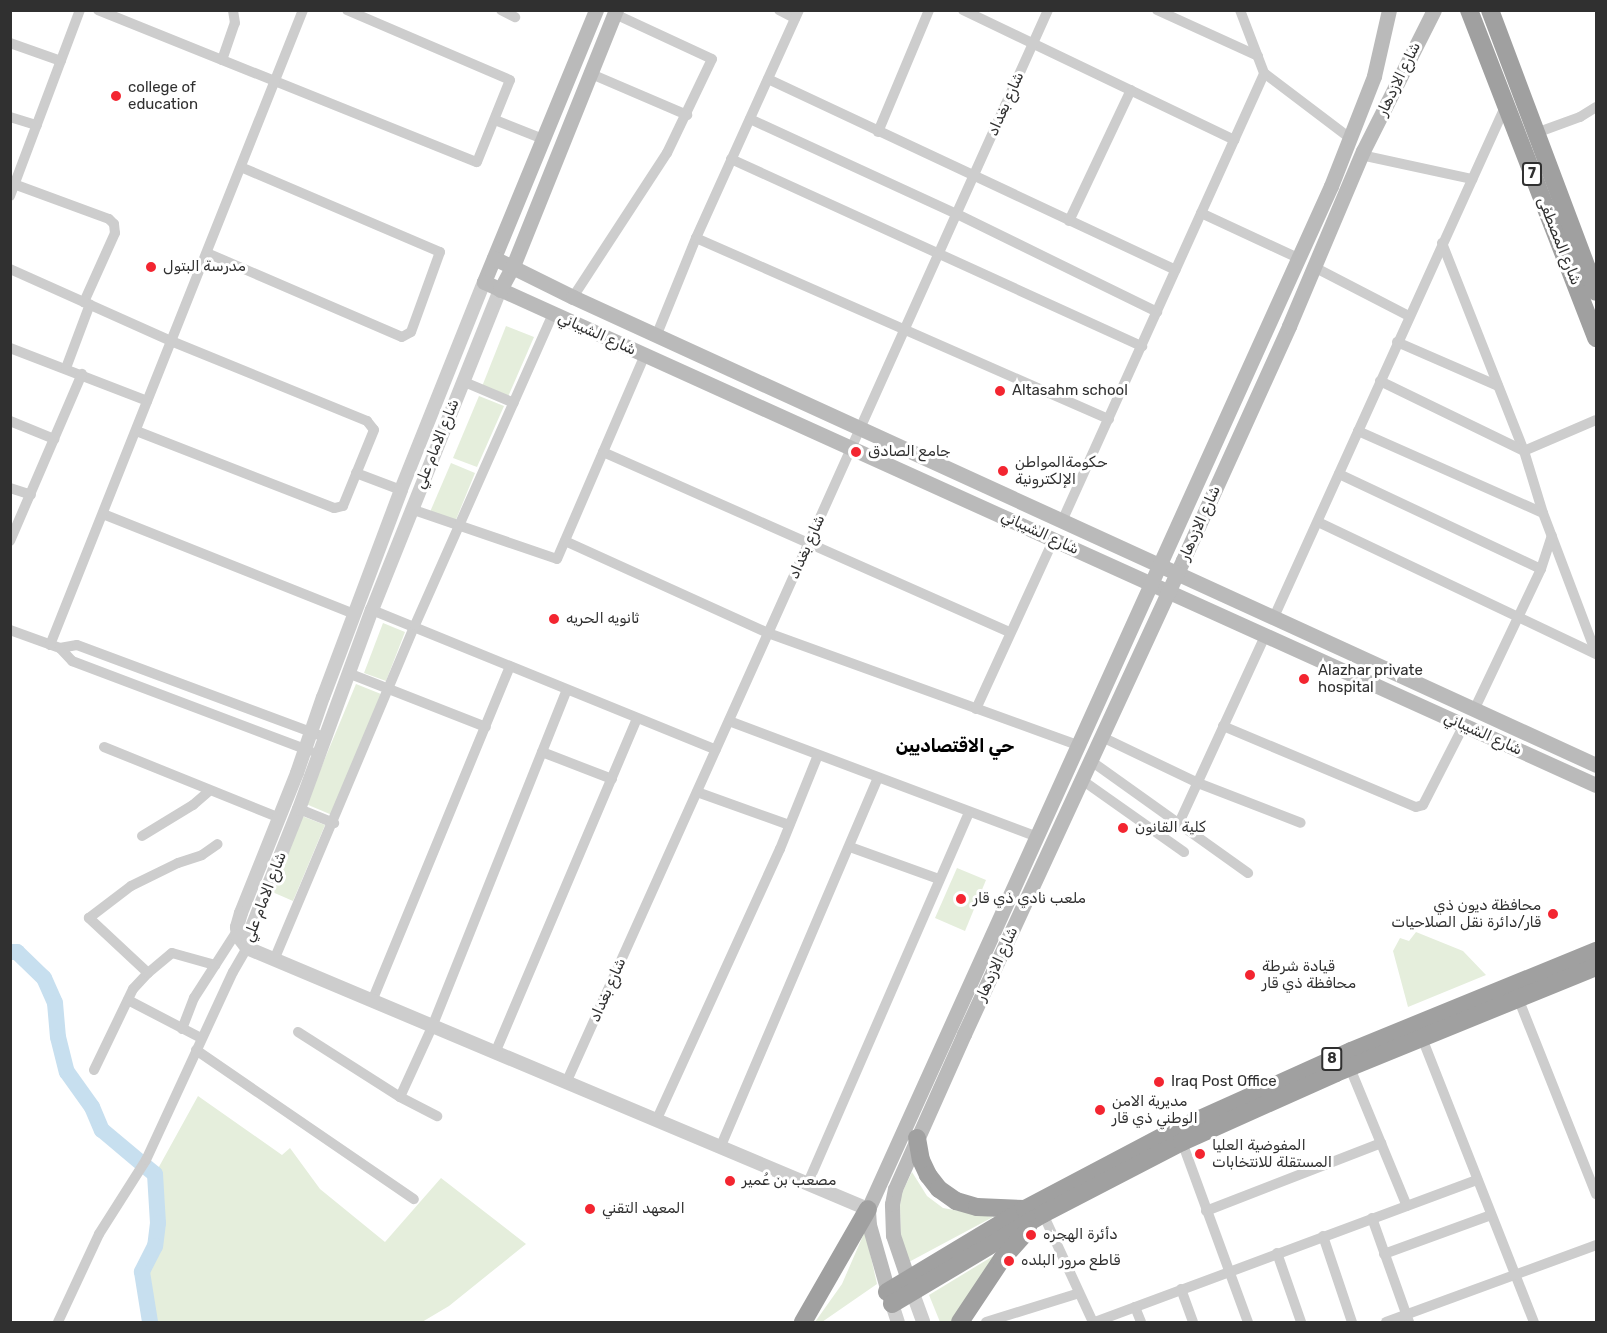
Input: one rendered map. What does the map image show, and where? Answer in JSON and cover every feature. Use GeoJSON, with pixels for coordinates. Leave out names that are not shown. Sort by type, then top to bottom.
{"type":"FeatureCollection","features":[{"type":"Feature","properties":{"kind":"highway","name":"شارع المصطفى"},"geometry":{"type":"LineString","coordinates":[[1469,10],[1596,338]]}},
{"type":"Feature","properties":{"kind":"highway","name":"شارع المصطفى"},"geometry":{"type":"LineString","coordinates":[[1490,10],[1596,292]]}},
{"type":"Feature","properties":{"kind":"highway","name":"8"},"geometry":{"type":"LineString","coordinates":[[910,1284],[1182,1142],[1345,1064],[1596,951]]}},
{"type":"Feature","properties":{"kind":"highway","name":"8"},"geometry":{"type":"LineString","coordinates":[[889,1298],[1025,1209],[1171,1132],[1345,1064],[1422,1038],[1596,967]]}},
{"type":"Feature","properties":{"kind":"highway"},"geometry":{"type":"LineString","coordinates":[[917,1138],[921,1160],[928,1175],[939,1189],[956,1201],[976,1207],[1025,1209]]}},
{"type":"Feature","properties":{"kind":"highway"},"geometry":{"type":"LineString","coordinates":[[803,1323],[868,1209]]}},
{"type":"Feature","properties":{"kind":"highway"},"geometry":{"type":"LineString","coordinates":[[960,1323],[1002,1259],[1043,1214]]}},
{"type":"Feature","properties":{"kind":"main road","name":"شارع الامام علي"},"geometry":{"type":"LineString","coordinates":[[484,282],[596,10]]}},
{"type":"Feature","properties":{"kind":"main road","name":"شارع الازدهار"},"geometry":{"type":"LineString","coordinates":[[868,1209],[1331,186],[1374,76],[1389,10]]}},
{"type":"Feature","properties":{"kind":"main road","name":"شارع الازدهار"},"geometry":{"type":"LineString","coordinates":[[910,1284],[893,1235],[892,1204],[917,1138],[1178,573],[1289,326],[1361,155],[1434,10]]}},
{"type":"Feature","properties":{"kind":"main road","name":"شارع الامام علي"},"geometry":{"type":"LineString","coordinates":[[500,290],[513,266],[615,12]]}},
{"type":"Feature","properties":{"kind":"main road","name":"شارع الشيباني"},"geometry":{"type":"LineString","coordinates":[[494,258],[573,297],[1063,519],[1596,765]]}},
{"type":"Feature","properties":{"kind":"main road","name":"شارع الشيباني"},"geometry":{"type":"LineString","coordinates":[[484,282],[1596,785]]}},
{"type":"Feature","properties":{"kind":"main road"},"geometry":{"type":"LineString","coordinates":[[1271,318],[1289,326]]}},
{"type":"Feature","properties":{"kind":"main road"},"geometry":{"type":"LineString","coordinates":[[1542,760],[1550,742]]}},
{"type":"Feature","properties":{"kind":"main road"},"geometry":{"type":"LineString","coordinates":[[993,930],[1009,938]]}},
{"type":"Feature","properties":{"kind":"main road"},"geometry":{"type":"LineString","coordinates":[[868,1209],[868,1225],[889,1298]]}},
{"type":"Feature","properties":{"kind":"street"},"geometry":{"type":"LineString","coordinates":[[10,196],[80,10]]}},
{"type":"Feature","properties":{"kind":"street"},"geometry":{"type":"LineString","coordinates":[[98,10],[472,162],[477,162],[510,80],[347,10]]}},
{"type":"Feature","properties":{"kind":"street"},"geometry":{"type":"LineString","coordinates":[[222,60],[235,23],[232,10]]}},
{"type":"Feature","properties":{"kind":"street"},"geometry":{"type":"LineString","coordinates":[[55,647],[103,514],[303,10]]}},
{"type":"Feature","properties":{"kind":"street"},"geometry":{"type":"LineString","coordinates":[[501,10],[515,17]]}},
{"type":"Feature","properties":{"kind":"street"},"geometry":{"type":"LineString","coordinates":[[657,334],[696,238],[797,14],[779,10]]}},
{"type":"Feature","properties":{"kind":"street"},"geometry":{"type":"LineString","coordinates":[[878,132],[929,10]]}},
{"type":"Feature","properties":{"kind":"street"},"geometry":{"type":"LineString","coordinates":[[963,10],[1234,140]]}},
{"type":"Feature","properties":{"kind":"street","name":"شارع بغداد"},"geometry":{"type":"LineString","coordinates":[[566,1083],[1048,10]]}},
{"type":"Feature","properties":{"kind":"street"},"geometry":{"type":"LineString","coordinates":[[1156,10],[1258,56]]}},
{"type":"Feature","properties":{"kind":"street"},"geometry":{"type":"LineString","coordinates":[[1240,10],[1264,73],[1350,138]]}},
{"type":"Feature","properties":{"kind":"street"},"geometry":{"type":"LineString","coordinates":[[573,297],[662,161],[687,115],[712,59],[615,12]]}},
{"type":"Feature","properties":{"kind":"street"},"geometry":{"type":"LineString","coordinates":[[10,43],[61,61]]}},
{"type":"Feature","properties":{"kind":"street"},"geometry":{"type":"LineString","coordinates":[[589,73],[687,115]]}},
{"type":"Feature","properties":{"kind":"street"},"geometry":{"type":"LineString","coordinates":[[1063,519],[1264,73]]}},
{"type":"Feature","properties":{"kind":"street"},"geometry":{"type":"LineString","coordinates":[[768,79],[973,177],[1176,270]]}},
{"type":"Feature","properties":{"kind":"street"},"geometry":{"type":"LineString","coordinates":[[1069,221],[1131,90]]}},
{"type":"Feature","properties":{"kind":"street"},"geometry":{"type":"LineString","coordinates":[[1275,617],[1397,342],[1505,107]]}},
{"type":"Feature","properties":{"kind":"street"},"geometry":{"type":"LineString","coordinates":[[1536,133],[1580,117],[1596,107]]}},
{"type":"Feature","properties":{"kind":"street"},"geometry":{"type":"LineString","coordinates":[[10,117],[37,125]]}},
{"type":"Feature","properties":{"kind":"street"},"geometry":{"type":"LineString","coordinates":[[750,119],[957,214],[1157,312]]}},
{"type":"Feature","properties":{"kind":"street"},"geometry":{"type":"LineString","coordinates":[[495,120],[543,139]]}},
{"type":"Feature","properties":{"kind":"street"},"geometry":{"type":"LineString","coordinates":[[1361,155],[1472,179]]}},
{"type":"Feature","properties":{"kind":"street"},"geometry":{"type":"LineString","coordinates":[[731,159],[1142,346]]}},
{"type":"Feature","properties":{"kind":"street"},"geometry":{"type":"LineString","coordinates":[[207,253],[402,336],[411,332],[440,252],[241,167]]}},
{"type":"Feature","properties":{"kind":"street"},"geometry":{"type":"LineString","coordinates":[[13,184],[109,219],[114,225],[116,233],[87,303],[66,368]]}},
{"type":"Feature","properties":{"kind":"street"},"geometry":{"type":"LineString","coordinates":[[1201,213],[1298,258]]}},
{"type":"Feature","properties":{"kind":"street"},"geometry":{"type":"LineString","coordinates":[[696,238],[1108,419]]}},
{"type":"Feature","properties":{"kind":"street"},"geometry":{"type":"LineString","coordinates":[[1442,243],[1524,451],[1543,513],[1596,654]]}},
{"type":"Feature","properties":{"kind":"street"},"geometry":{"type":"LineString","coordinates":[[1314,267],[1409,316]]}},
{"type":"Feature","properties":{"kind":"street"},"geometry":{"type":"LineString","coordinates":[[10,269],[171,341],[367,421],[374,430],[344,506],[334,508],[136,431]]}},
{"type":"Feature","properties":{"kind":"street","name":"شارع الامام علي"},"geometry":{"type":"LineString","coordinates":[[247,948],[237,931],[241,914],[280,818],[401,490],[484,282]]}},
{"type":"Feature","properties":{"kind":"street","name":"شارع الامام علي"},"geometry":{"type":"LineString","coordinates":[[247,948],[250,932],[299,809],[372,610],[500,290]]}},
{"type":"Feature","properties":{"kind":"street"},"geometry":{"type":"LineString","coordinates":[[274,960],[334,823],[415,625],[553,314]]}},
{"type":"Feature","properties":{"kind":"street"},"geometry":{"type":"LineString","coordinates":[[1397,342],[1498,386]]}},
{"type":"Feature","properties":{"kind":"street"},"geometry":{"type":"LineString","coordinates":[[10,348],[147,401]]}},
{"type":"Feature","properties":{"kind":"street"},"geometry":{"type":"LineString","coordinates":[[411,509],[557,559],[645,355]]}},
{"type":"Feature","properties":{"kind":"street"},"geometry":{"type":"LineString","coordinates":[[10,541],[82,374]]}},
{"type":"Feature","properties":{"kind":"street"},"geometry":{"type":"LineString","coordinates":[[462,381],[514,404]]}},
{"type":"Feature","properties":{"kind":"street"},"geometry":{"type":"LineString","coordinates":[[1380,381],[1524,451],[1596,420]]}},
{"type":"Feature","properties":{"kind":"street"},"geometry":{"type":"LineString","coordinates":[[10,421],[54,439]]}},
{"type":"Feature","properties":{"kind":"street"},"geometry":{"type":"LineString","coordinates":[[1358,431],[1543,513]]}},
{"type":"Feature","properties":{"kind":"street"},"geometry":{"type":"LineString","coordinates":[[603,452],[1009,632]]}},
{"type":"Feature","properties":{"kind":"street"},"geometry":{"type":"LineString","coordinates":[[356,473],[401,490]]}},
{"type":"Feature","properties":{"kind":"street"},"geometry":{"type":"LineString","coordinates":[[1339,474],[1541,569]]}},
{"type":"Feature","properties":{"kind":"street"},"geometry":{"type":"LineString","coordinates":[[10,488],[31,495]]}},
{"type":"Feature","properties":{"kind":"street"},"geometry":{"type":"LineString","coordinates":[[103,514],[354,614]]}},
{"type":"Feature","properties":{"kind":"street"},"geometry":{"type":"LineString","coordinates":[[1318,522],[1596,654]]}},
{"type":"Feature","properties":{"kind":"street"},"geometry":{"type":"LineString","coordinates":[[1475,708],[1541,569],[1552,536]]}},
{"type":"Feature","properties":{"kind":"street"},"geometry":{"type":"LineString","coordinates":[[975,709],[1054,539]]}},
{"type":"Feature","properties":{"kind":"street"},"geometry":{"type":"LineString","coordinates":[[565,541],[768,633],[1077,745]]}},
{"type":"Feature","properties":{"kind":"street"},"geometry":{"type":"LineString","coordinates":[[372,610],[415,625],[716,750]]}},
{"type":"Feature","properties":{"kind":"street"},"geometry":{"type":"LineString","coordinates":[[10,630],[55,647],[72,661],[318,755]]}},
{"type":"Feature","properties":{"kind":"street"},"geometry":{"type":"LineString","coordinates":[[1179,823],[1266,634]]}},
{"type":"Feature","properties":{"kind":"street"},"geometry":{"type":"LineString","coordinates":[[55,647],[77,645],[325,737]]}},
{"type":"Feature","properties":{"kind":"street"},"geometry":{"type":"LineString","coordinates":[[372,1001],[510,666]]}},
{"type":"Feature","properties":{"kind":"street"},"geometry":{"type":"LineString","coordinates":[[348,673],[486,727]]}},
{"type":"Feature","properties":{"kind":"street"},"geometry":{"type":"LineString","coordinates":[[400,1097],[432,1026],[567,690]]}},
{"type":"Feature","properties":{"kind":"street"},"geometry":{"type":"LineString","coordinates":[[495,1053],[637,719]]}},
{"type":"Feature","properties":{"kind":"street"},"geometry":{"type":"LineString","coordinates":[[729,721],[1037,837]]}},
{"type":"Feature","properties":{"kind":"street"},"geometry":{"type":"LineString","coordinates":[[1223,726],[1416,807],[1423,805],[1464,725]]}},
{"type":"Feature","properties":{"kind":"street"},"geometry":{"type":"LineString","coordinates":[[1102,737],[1198,783],[1301,823]]}},
{"type":"Feature","properties":{"kind":"street"},"geometry":{"type":"LineString","coordinates":[[104,747],[280,818]]}},
{"type":"Feature","properties":{"kind":"street"},"geometry":{"type":"LineString","coordinates":[[542,752],[612,779]]}},
{"type":"Feature","properties":{"kind":"street"},"geometry":{"type":"LineString","coordinates":[[656,1121],[789,825],[818,755]]}},
{"type":"Feature","properties":{"kind":"street"},"geometry":{"type":"LineString","coordinates":[[1091,761],[1248,873]]}},
{"type":"Feature","properties":{"kind":"street"},"geometry":{"type":"LineString","coordinates":[[720,1148],[879,778]]}},
{"type":"Feature","properties":{"kind":"street"},"geometry":{"type":"LineString","coordinates":[[1082,780],[1184,852]]}},
{"type":"Feature","properties":{"kind":"street"},"geometry":{"type":"LineString","coordinates":[[142,836],[193,805],[209,791]]}},
{"type":"Feature","properties":{"kind":"street"},"geometry":{"type":"LineString","coordinates":[[697,792],[789,825]]}},
{"type":"Feature","properties":{"kind":"street"},"geometry":{"type":"LineString","coordinates":[[299,809],[334,823]]}},
{"type":"Feature","properties":{"kind":"street"},"geometry":{"type":"LineString","coordinates":[[807,1185],[969,813]]}},
{"type":"Feature","properties":{"kind":"street"},"geometry":{"type":"LineString","coordinates":[[148,973],[88,918],[131,886],[178,863],[202,855],[218,844]]}},
{"type":"Feature","properties":{"kind":"street"},"geometry":{"type":"LineString","coordinates":[[850,847],[939,879]]}},
{"type":"Feature","properties":{"kind":"street"},"geometry":{"type":"LineString","coordinates":[[182,1029],[194,998],[237,931]]}},
{"type":"Feature","properties":{"kind":"street"},"geometry":{"type":"LineString","coordinates":[[58,1323],[99,1234],[146,1160],[232,972],[247,948],[868,1209]]}},
{"type":"Feature","properties":{"kind":"street"},"geometry":{"type":"LineString","coordinates":[[94,1070],[133,989],[148,973],[172,953],[215,965]]}},
{"type":"Feature","properties":{"kind":"street"},"geometry":{"type":"LineString","coordinates":[[1518,998],[1596,1194]]}},
{"type":"Feature","properties":{"kind":"street"},"geometry":{"type":"LineString","coordinates":[[128,1000],[201,1038]]}},
{"type":"Feature","properties":{"kind":"street"},"geometry":{"type":"LineString","coordinates":[[298,1032],[400,1097],[437,1116]]}},
{"type":"Feature","properties":{"kind":"street"},"geometry":{"type":"LineString","coordinates":[[1422,1038],[1534,1322]]}},
{"type":"Feature","properties":{"kind":"street"},"geometry":{"type":"LineString","coordinates":[[196,1050],[414,1199]]}},
{"type":"Feature","properties":{"kind":"street"},"geometry":{"type":"LineString","coordinates":[[1345,1064],[1407,1206]]}},
{"type":"Feature","properties":{"kind":"street"},"geometry":{"type":"LineString","coordinates":[[1182,1142],[1248,1323]]}},
{"type":"Feature","properties":{"kind":"street"},"geometry":{"type":"LineString","coordinates":[[1206,1210],[1381,1143]]}},
{"type":"Feature","properties":{"kind":"street"},"geometry":{"type":"LineString","coordinates":[[1043,1214],[1094,1323],[1229,1270],[1477,1180]]}},
{"type":"Feature","properties":{"kind":"street"},"geometry":{"type":"LineString","coordinates":[[1384,1254],[1491,1215]]}},
{"type":"Feature","properties":{"kind":"street"},"geometry":{"type":"LineString","coordinates":[[1372,1218],[1407,1319]]}},
{"type":"Feature","properties":{"kind":"street"},"geometry":{"type":"LineString","coordinates":[[1323,1236],[1352,1323]]}},
{"type":"Feature","properties":{"kind":"street"},"geometry":{"type":"LineString","coordinates":[[1386,1323],[1407,1319],[1514,1275],[1596,1245]]}},
{"type":"Feature","properties":{"kind":"street"},"geometry":{"type":"LineString","coordinates":[[1277,1253],[1301,1323]]}},
{"type":"Feature","properties":{"kind":"street"},"geometry":{"type":"LineString","coordinates":[[910,1284],[923,1323]]}},
{"type":"Feature","properties":{"kind":"street"},"geometry":{"type":"LineString","coordinates":[[1180,1289],[1192,1323]]}},
{"type":"Feature","properties":{"kind":"street"},"geometry":{"type":"LineString","coordinates":[[986,1323],[1079,1293]]}},
{"type":"Feature","properties":{"kind":"street"},"geometry":{"type":"LineString","coordinates":[[889,1298],[898,1323]]}},
{"type":"Feature","properties":{"kind":"street"},"geometry":{"type":"LineString","coordinates":[[1135,1307],[1141,1323]]}},
{"type":"Feature","properties":{"kind":"green space"},"geometry":{"type":"Polygon","coordinates":[[[506,326],[534,337],[507,399],[481,389],[506,326]]]}},
{"type":"Feature","properties":{"kind":"green space"},"geometry":{"type":"Polygon","coordinates":[[[479,396],[504,406],[477,467],[453,458],[479,396]]]}},
{"type":"Feature","properties":{"kind":"green space"},"geometry":{"type":"Polygon","coordinates":[[[451,463],[475,473],[455,522],[430,512],[451,463]]]}},
{"type":"Feature","properties":{"kind":"green space"},"geometry":{"type":"Polygon","coordinates":[[[383,623],[405,632],[386,681],[364,673],[383,623]]]}},
{"type":"Feature","properties":{"kind":"green space"},"geometry":{"type":"Polygon","coordinates":[[[356,684],[381,694],[332,815],[306,804],[356,684]]]}},
{"type":"Feature","properties":{"kind":"green space"},"geometry":{"type":"Polygon","coordinates":[[[302,816],[325,825],[293,901],[270,891],[302,816]]]}},
{"type":"Feature","properties":{"kind":"green space","name":"ملعب نادي ذي قار"},"geometry":{"type":"Polygon","coordinates":[[[957,868],[986,880],[965,931],[935,918],[957,868]]]}},
{"type":"Feature","properties":{"kind":"green space"},"geometry":{"type":"Polygon","coordinates":[[[1416,932],[1463,951],[1486,975],[1408,1007],[1393,951],[1400,938],[1409,941],[1416,932]]]}},
{"type":"Feature","properties":{"kind":"green space"},"geometry":{"type":"Polygon","coordinates":[[[198,1096],[282,1155],[290,1148],[320,1189],[385,1242],[441,1178],[526,1244],[449,1306],[422,1322],[150,1322],[142,1272],[155,1246],[158,1223],[155,1174],[198,1096]]]}},
{"type":"Feature","properties":{"kind":"green space"},"geometry":{"type":"Polygon","coordinates":[[[912,1172],[927,1196],[943,1208],[993,1217],[907,1263],[901,1235],[900,1206],[901,1195],[912,1172]]]}},
{"type":"Feature","properties":{"kind":"green space"},"geometry":{"type":"Polygon","coordinates":[[[865,1231],[877,1284],[822,1322],[815,1322],[842,1284],[865,1231]]]}},
{"type":"Feature","properties":{"kind":"green space"},"geometry":{"type":"Polygon","coordinates":[[[1003,1250],[953,1322],[940,1322],[929,1295],[1003,1250]]]}},
{"type":"Feature","properties":{"kind":"waterway"},"geometry":{"type":"LineString","coordinates":[[10,952],[17,952],[44,978],[55,1003],[58,1037],[67,1072],[92,1107],[102,1130],[140,1162]]}},
{"type":"Feature","properties":{"kind":"waterway"},"geometry":{"type":"LineString","coordinates":[[145,1166],[155,1174],[158,1223],[155,1246],[142,1272],[150,1322]]}},
{"type":"Feature","properties":{"kind":"place","name":"college of education"},"geometry":{"type":"Point","coordinates":[116,96]}},
{"type":"Feature","properties":{"kind":"place","name":"مدرسة البتول"},"geometry":{"type":"Point","coordinates":[151,267]}},
{"type":"Feature","properties":{"kind":"place","name":"Altasahm school"},"geometry":{"type":"Point","coordinates":[1000,391]}},
{"type":"Feature","properties":{"kind":"place","name":"جامع الصادق"},"geometry":{"type":"Point","coordinates":[856,452]}},
{"type":"Feature","properties":{"kind":"place","name":"حكومةالمواطن الإلكترونية"},"geometry":{"type":"Point","coordinates":[1003,471]}},
{"type":"Feature","properties":{"kind":"place","name":"ثانويه الحريه"},"geometry":{"type":"Point","coordinates":[554,619]}},
{"type":"Feature","properties":{"kind":"place","name":"Alazhar private hospital"},"geometry":{"type":"Point","coordinates":[1304,679]}},
{"type":"Feature","properties":{"kind":"place","name":"كلية القانون"},"geometry":{"type":"Point","coordinates":[1123,828]}},
{"type":"Feature","properties":{"kind":"place","name":"ملعب نادي ذي قار"},"geometry":{"type":"Point","coordinates":[961,899]}},
{"type":"Feature","properties":{"kind":"place","name":"محافظة ديون ذي قار/دائرة نقل الصلاحيات"},"geometry":{"type":"Point","coordinates":[1553,914]}},
{"type":"Feature","properties":{"kind":"place","name":"قيادة شرطة محافظة ذي قار"},"geometry":{"type":"Point","coordinates":[1250,975]}},
{"type":"Feature","properties":{"kind":"place","name":"Iraq Post Office"},"geometry":{"type":"Point","coordinates":[1159,1082]}},
{"type":"Feature","properties":{"kind":"place","name":"مديرية الامن الوطني ذي قار"},"geometry":{"type":"Point","coordinates":[1100,1110]}},
{"type":"Feature","properties":{"kind":"place","name":"المفوضية العليا المستقلة للانتخابات"},"geometry":{"type":"Point","coordinates":[1200,1154]}},
{"type":"Feature","properties":{"kind":"place","name":"مصعب بن عُمير"},"geometry":{"type":"Point","coordinates":[730,1181]}},
{"type":"Feature","properties":{"kind":"place","name":"المعهد التقني"},"geometry":{"type":"Point","coordinates":[590,1209]}},
{"type":"Feature","properties":{"kind":"place","name":"دأئرة الهجره"},"geometry":{"type":"Point","coordinates":[1031,1235]}},
{"type":"Feature","properties":{"kind":"place","name":"قاطع مرور البلده"},"geometry":{"type":"Point","coordinates":[1009,1261]}},
{"type":"Feature","properties":{"kind":"district","name":"حي الاقتصاديين"},"geometry":{"type":"Point","coordinates":[955,746]}}]}
